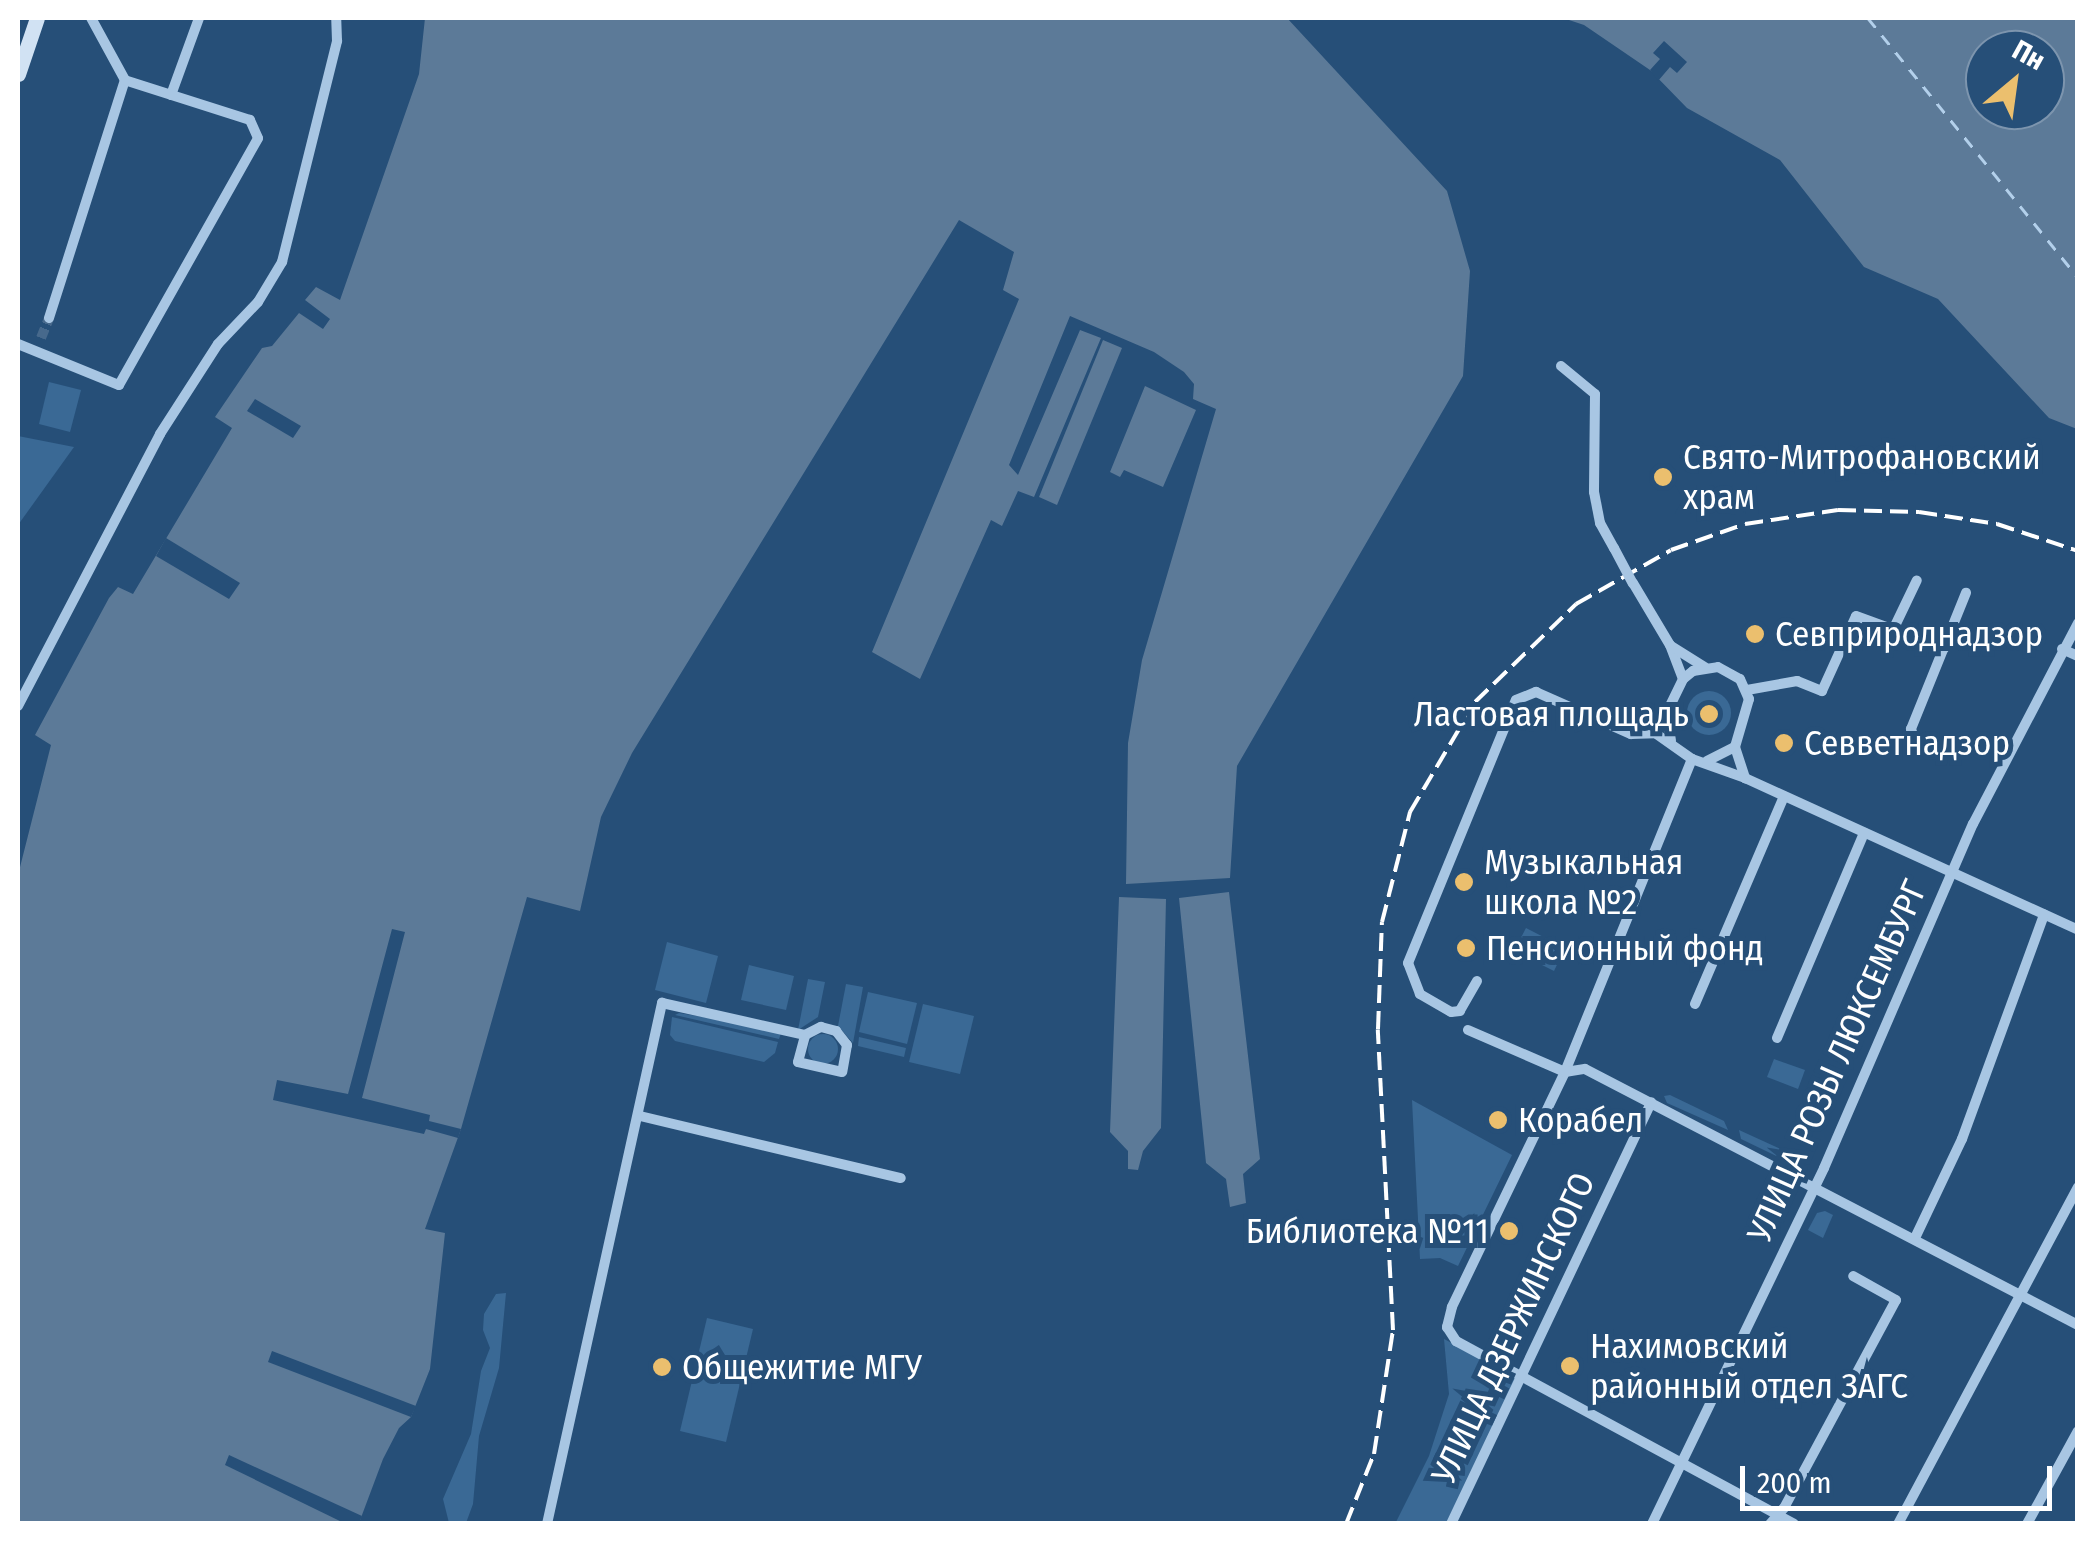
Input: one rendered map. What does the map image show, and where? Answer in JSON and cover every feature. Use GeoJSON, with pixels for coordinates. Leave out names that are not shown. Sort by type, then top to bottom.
{"type":"FeatureCollection","features":[{"type":"Feature","properties":{"kind":"main road"},"geometry":{"type":"LineString","coordinates":[[18,74],[37,18]]}},
{"type":"Feature","properties":{"kind":"street"},"geometry":{"type":"LineString","coordinates":[[18,344],[119,385],[258,138],[250,120],[125,80],[91,18]]}},
{"type":"Feature","properties":{"kind":"street"},"geometry":{"type":"LineString","coordinates":[[172,95],[199,18]]}},
{"type":"Feature","properties":{"kind":"street"},"geometry":{"type":"LineString","coordinates":[[18,706],[160,434],[218,344],[270,286],[292,238],[337,41],[336,18]]}},
{"type":"Feature","properties":{"kind":"street"},"geometry":{"type":"LineString","coordinates":[[49,318],[125,80]]}},
{"type":"Feature","properties":{"kind":"street"},"geometry":{"type":"LineString","coordinates":[[36,352],[41,338]]}},
{"type":"Feature","properties":{"kind":"street"},"geometry":{"type":"LineString","coordinates":[[1561,366],[1595,394],[1594,492],[1600,523],[1670,646],[1683,679]]}},
{"type":"Feature","properties":{"kind":"street"},"geometry":{"type":"LineString","coordinates":[[1893,630],[1917,580]]}},
{"type":"Feature","properties":{"kind":"street"},"geometry":{"type":"LineString","coordinates":[[1936,753],[1916,744],[1912,729],[1966,593]]}},
{"type":"Feature","properties":{"kind":"street"},"geometry":{"type":"LineString","coordinates":[[1746,690],[1797,681],[1822,691],[1856,616],[1944,648]]}},
{"type":"Feature","properties":{"kind":"street","name":"УЛИЦА РОЗЫ ЛЮКСЕМБУРГ"},"geometry":{"type":"LineString","coordinates":[[1652,1524],[1815,1186],[1951,872],[2078,624]]}},
{"type":"Feature","properties":{"kind":"street"},"geometry":{"type":"LineString","coordinates":[[1670,646],[1705,667],[1730,671],[1746,690],[1749,708],[1735,747],[1745,778]]}},
{"type":"Feature","properties":{"kind":"street"},"geometry":{"type":"LineString","coordinates":[[2062,649],[2078,656]]}},
{"type":"Feature","properties":{"kind":"street"},"geometry":{"type":"LineString","coordinates":[[1655,733],[1667,717],[1683,679],[1705,667]]}},
{"type":"Feature","properties":{"kind":"street"},"geometry":{"type":"LineString","coordinates":[[1477,981],[1460,1011],[1451,1012],[1420,994],[1408,963],[1516,700],[1536,692],[1631,734],[1655,733],[1692,759],[1706,761],[2044,915],[2075,925]]}},
{"type":"Feature","properties":{"kind":"street"},"geometry":{"type":"LineString","coordinates":[[1667,717],[1672,742]]}},
{"type":"Feature","properties":{"kind":"street"},"geometry":{"type":"LineString","coordinates":[[1706,761],[1735,747]]}},
{"type":"Feature","properties":{"kind":"street"},"geometry":{"type":"LineString","coordinates":[[1692,759],[1565,1072],[1452,1307],[1449,1333],[1456,1341],[1681,1463],[1774,1519],[1794,1524]]}},
{"type":"Feature","properties":{"kind":"street"},"geometry":{"type":"LineString","coordinates":[[1695,1004],[1784,796]]}},
{"type":"Feature","properties":{"kind":"street"},"geometry":{"type":"LineString","coordinates":[[1777,1038],[1864,833]]}},
{"type":"Feature","properties":{"kind":"street"},"geometry":{"type":"LineString","coordinates":[[1915,1238],[1962,1139],[2044,915]]}},
{"type":"Feature","properties":{"kind":"street"},"geometry":{"type":"LineString","coordinates":[[547,1524],[662,1003],[806,1035],[821,1027],[836,1030],[848,1045],[842,1072],[798,1062],[806,1035]]}},
{"type":"Feature","properties":{"kind":"street"},"geometry":{"type":"LineString","coordinates":[[1468,1030],[1565,1072],[1586,1070],[2078,1325]]}},
{"type":"Feature","properties":{"kind":"street","name":"УЛИЦА ДЗЕРЖИНСКОГО"},"geometry":{"type":"LineString","coordinates":[[1451,1524],[1651,1102]]}},
{"type":"Feature","properties":{"kind":"street"},"geometry":{"type":"LineString","coordinates":[[640,1116],[902,1178]]}},
{"type":"Feature","properties":{"kind":"street"},"geometry":{"type":"LineString","coordinates":[[1898,1524],[2078,1187]]}},
{"type":"Feature","properties":{"kind":"street"},"geometry":{"type":"LineString","coordinates":[[1774,1519],[1896,1300],[1852,1276]]}},
{"type":"Feature","properties":{"kind":"street"},"geometry":{"type":"LineString","coordinates":[[2027,1524],[2078,1431]]}},
{"type":"Feature","properties":{"kind":"shaded area"},"geometry":{"type":"Polygon","coordinates":[[[425,18],[1287,18],[1447,191],[1470,271],[1463,376],[1237,766],[1230,878],[1126,884],[1128,743],[1142,660],[1216,409],[1193,399],[1194,384],[1184,372],[1154,352],[1070,316],[1009,465],[1018,475],[1080,330],[1101,338],[1034,497],[1018,491],[1002,526],[991,520],[920,679],[872,652],[1019,299],[1003,290],[1014,252],[959,220],[632,753],[601,817],[580,911],[527,897],[461,1129],[425,1229],[445,1233],[430,1369],[411,1417],[399,1428],[383,1459],[359,1523],[18,1524],[18,875],[51,745],[35,735],[109,598],[118,587],[133,594],[232,428],[215,417],[262,348],[272,346],[299,313],[323,329],[330,319],[305,300],[316,287],[340,300],[419,74],[425,18]]]}},
{"type":"Feature","properties":{"kind":"shaded area"},"geometry":{"type":"Polygon","coordinates":[[[1563,18],[2077,18],[2077,429],[2049,418],[1938,299],[1864,267],[1780,160],[1687,108],[1650,70],[1584,25],[1563,18]]]}},
{"type":"Feature","properties":{"kind":"shaded area"},"geometry":{"type":"Polygon","coordinates":[[[1103,340],[1122,348],[1057,505],[1039,497],[1103,340]]]}},
{"type":"Feature","properties":{"kind":"shaded area"},"geometry":{"type":"Polygon","coordinates":[[[49,382],[81,390],[70,432],[39,424],[49,382]]]}},
{"type":"Feature","properties":{"kind":"shaded area"},"geometry":{"type":"Polygon","coordinates":[[[1145,386],[1196,410],[1163,487],[1124,470],[1120,477],[1110,472],[1145,386]]]}},
{"type":"Feature","properties":{"kind":"shaded area"},"geometry":{"type":"Polygon","coordinates":[[[18,436],[74,447],[18,525],[18,436]]]}},
{"type":"Feature","properties":{"kind":"shaded area","name":"Ластовая площадь"},"geometry":{"type":"Polygon","coordinates":[[[1709,691],[1725,697],[1731,713],[1725,729],[1709,735],[1693,729],[1687,713],[1693,697],[1709,691]]]}},
{"type":"Feature","properties":{"kind":"shaded area"},"geometry":{"type":"Polygon","coordinates":[[[1229,892],[1260,1159],[1243,1174],[1246,1203],[1230,1207],[1226,1179],[1206,1163],[1179,898],[1229,892]]]}},
{"type":"Feature","properties":{"kind":"shaded area"},"geometry":{"type":"Polygon","coordinates":[[[1119,897],[1166,899],[1161,1128],[1143,1151],[1138,1170],[1128,1169],[1128,1151],[1110,1132],[1119,897]]]}},
{"type":"Feature","properties":{"kind":"shaded area"},"geometry":{"type":"Polygon","coordinates":[[[1526,928],[1565,948],[1554,971],[1514,951],[1526,928]]]}},
{"type":"Feature","properties":{"kind":"shaded area"},"geometry":{"type":"Polygon","coordinates":[[[667,942],[718,956],[706,1003],[655,990],[667,942]]]}},
{"type":"Feature","properties":{"kind":"shaded area"},"geometry":{"type":"Polygon","coordinates":[[[749,965],[794,976],[786,1010],[741,1000],[749,965]]]}},
{"type":"Feature","properties":{"kind":"shaded area"},"geometry":{"type":"Polygon","coordinates":[[[808,979],[825,982],[818,1017],[798,1030],[808,979]]]}},
{"type":"Feature","properties":{"kind":"shaded area"},"geometry":{"type":"Polygon","coordinates":[[[846,984],[863,987],[853,1043],[838,1026],[846,984]]]}},
{"type":"Feature","properties":{"kind":"shaded area"},"geometry":{"type":"Polygon","coordinates":[[[868,992],[917,1003],[907,1044],[859,1032],[868,992]]]}},
{"type":"Feature","properties":{"kind":"shaded area"},"geometry":{"type":"Polygon","coordinates":[[[923,1004],[974,1016],[960,1074],[909,1062],[923,1004]]]}},
{"type":"Feature","properties":{"kind":"shaded area"},"geometry":{"type":"Polygon","coordinates":[[[675,1015],[781,1033],[779,1039],[675,1015]]]}},
{"type":"Feature","properties":{"kind":"shaded area"},"geometry":{"type":"Polygon","coordinates":[[[672,1017],[778,1042],[775,1053],[764,1062],[675,1041],[670,1035],[672,1017]]]}},
{"type":"Feature","properties":{"kind":"shaded area"},"geometry":{"type":"Polygon","coordinates":[[[823,1034],[834,1038],[838,1049],[834,1060],[823,1064],[812,1060],[808,1049],[812,1038],[823,1034]]]}},
{"type":"Feature","properties":{"kind":"shaded area"},"geometry":{"type":"Polygon","coordinates":[[[859,1037],[906,1048],[904,1057],[858,1046],[859,1037]]]}},
{"type":"Feature","properties":{"kind":"shaded area"},"geometry":{"type":"Polygon","coordinates":[[[1774,1059],[1805,1070],[1798,1089],[1767,1077],[1774,1059]]]}},
{"type":"Feature","properties":{"kind":"shaded area"},"geometry":{"type":"Polygon","coordinates":[[[1670,1095],[1724,1121],[1728,1130],[1667,1103],[1664,1096],[1670,1095]]]}},
{"type":"Feature","properties":{"kind":"shaded area"},"geometry":{"type":"Polygon","coordinates":[[[1412,1100],[1512,1155],[1458,1266],[1440,1258],[1420,1259],[1412,1100]]]}},
{"type":"Feature","properties":{"kind":"shaded area"},"geometry":{"type":"Polygon","coordinates":[[[1739,1130],[1787,1152],[1793,1158],[1791,1163],[1741,1139],[1739,1130]]]}},
{"type":"Feature","properties":{"kind":"shaded area"},"geometry":{"type":"Polygon","coordinates":[[[1817,1213],[1833,1215],[1823,1238],[1808,1230],[1817,1213]]]}},
{"type":"Feature","properties":{"kind":"shaded area"},"geometry":{"type":"Polygon","coordinates":[[[506,1293],[499,1368],[479,1436],[473,1504],[466,1523],[449,1523],[443,1499],[471,1434],[481,1371],[490,1348],[483,1330],[484,1314],[496,1294],[506,1293]]]}},
{"type":"Feature","properties":{"kind":"shaded area"},"geometry":{"type":"Polygon","coordinates":[[[707,1318],[753,1329],[726,1442],[680,1431],[707,1318]]]}},
{"type":"Feature","properties":{"kind":"shaded area"},"geometry":{"type":"Polygon","coordinates":[[[1444,1339],[1519,1377],[1446,1523],[1395,1524],[1429,1456],[1449,1394],[1444,1339]]]}},
{"type":"Feature","properties":{"kind":"pier"},"geometry":{"type":"Polygon","coordinates":[[[1664,41],[1687,62],[1677,73],[1670,67],[1658,81],[1650,70],[1660,59],[1653,53],[1664,41]]]}},
{"type":"Feature","properties":{"kind":"pier"},"geometry":{"type":"Polygon","coordinates":[[[255,399],[301,426],[293,438],[247,411],[255,399]]]}},
{"type":"Feature","properties":{"kind":"pier"},"geometry":{"type":"Polygon","coordinates":[[[166,538],[240,583],[229,599],[156,556],[166,538]]]}},
{"type":"Feature","properties":{"kind":"pier"},"geometry":{"type":"Polygon","coordinates":[[[392,929],[405,932],[362,1098],[430,1115],[429,1121],[461,1129],[458,1138],[273,1100],[277,1080],[348,1094],[392,929]]]}},
{"type":"Feature","properties":{"kind":"pier"},"geometry":{"type":"Polygon","coordinates":[[[272,1351],[416,1406],[411,1417],[268,1362],[272,1351]]]}},
{"type":"Feature","properties":{"kind":"pier"},"geometry":{"type":"Polygon","coordinates":[[[229,1455],[362,1516],[359,1523],[344,1523],[225,1465],[229,1455]]]}},
{"type":"Feature","properties":{"kind":"ferry route"},"geometry":{"type":"LineString","coordinates":[[1868,18],[2078,277]]}},
{"type":"Feature","properties":{"kind":"tunnel"},"geometry":{"type":"LineString","coordinates":[[41,338],[49,318]]}},
{"type":"Feature","properties":{"kind":"railway"},"geometry":{"type":"LineString","coordinates":[[1346,1524],[1374,1454],[1393,1330],[1378,1029],[1382,922],[1410,812],[1475,702],[1576,604],[1671,550],[1745,524],[1838,510],[1919,512],[1997,524],[2078,551]]}},
{"type":"Feature","properties":{"kind":"place","name":"Свято-Митрофановский храм"},"geometry":{"type":"Point","coordinates":[1663,477]}},
{"type":"Feature","properties":{"kind":"place","name":"Севприроднадзор"},"geometry":{"type":"Point","coordinates":[1755,634]}},
{"type":"Feature","properties":{"kind":"place","name":"Ластовая площадь"},"geometry":{"type":"Point","coordinates":[1709,714]}},
{"type":"Feature","properties":{"kind":"place","name":"Севветнадзор"},"geometry":{"type":"Point","coordinates":[1784,743]}},
{"type":"Feature","properties":{"kind":"place","name":"Музыкальная школа №2"},"geometry":{"type":"Point","coordinates":[1464,882]}},
{"type":"Feature","properties":{"kind":"place","name":"Пенсионный фонд"},"geometry":{"type":"Point","coordinates":[1466,948]}},
{"type":"Feature","properties":{"kind":"place","name":"Корабел"},"geometry":{"type":"Point","coordinates":[1498,1120]}},
{"type":"Feature","properties":{"kind":"place","name":"Библиотека №11"},"geometry":{"type":"Point","coordinates":[1509,1231]}},
{"type":"Feature","properties":{"kind":"place","name":"Нахимовский районный отдел ЗАГС"},"geometry":{"type":"Point","coordinates":[1570,1366]}},
{"type":"Feature","properties":{"kind":"place","name":"Общежитие МГУ"},"geometry":{"type":"Point","coordinates":[662,1367]}}]}
